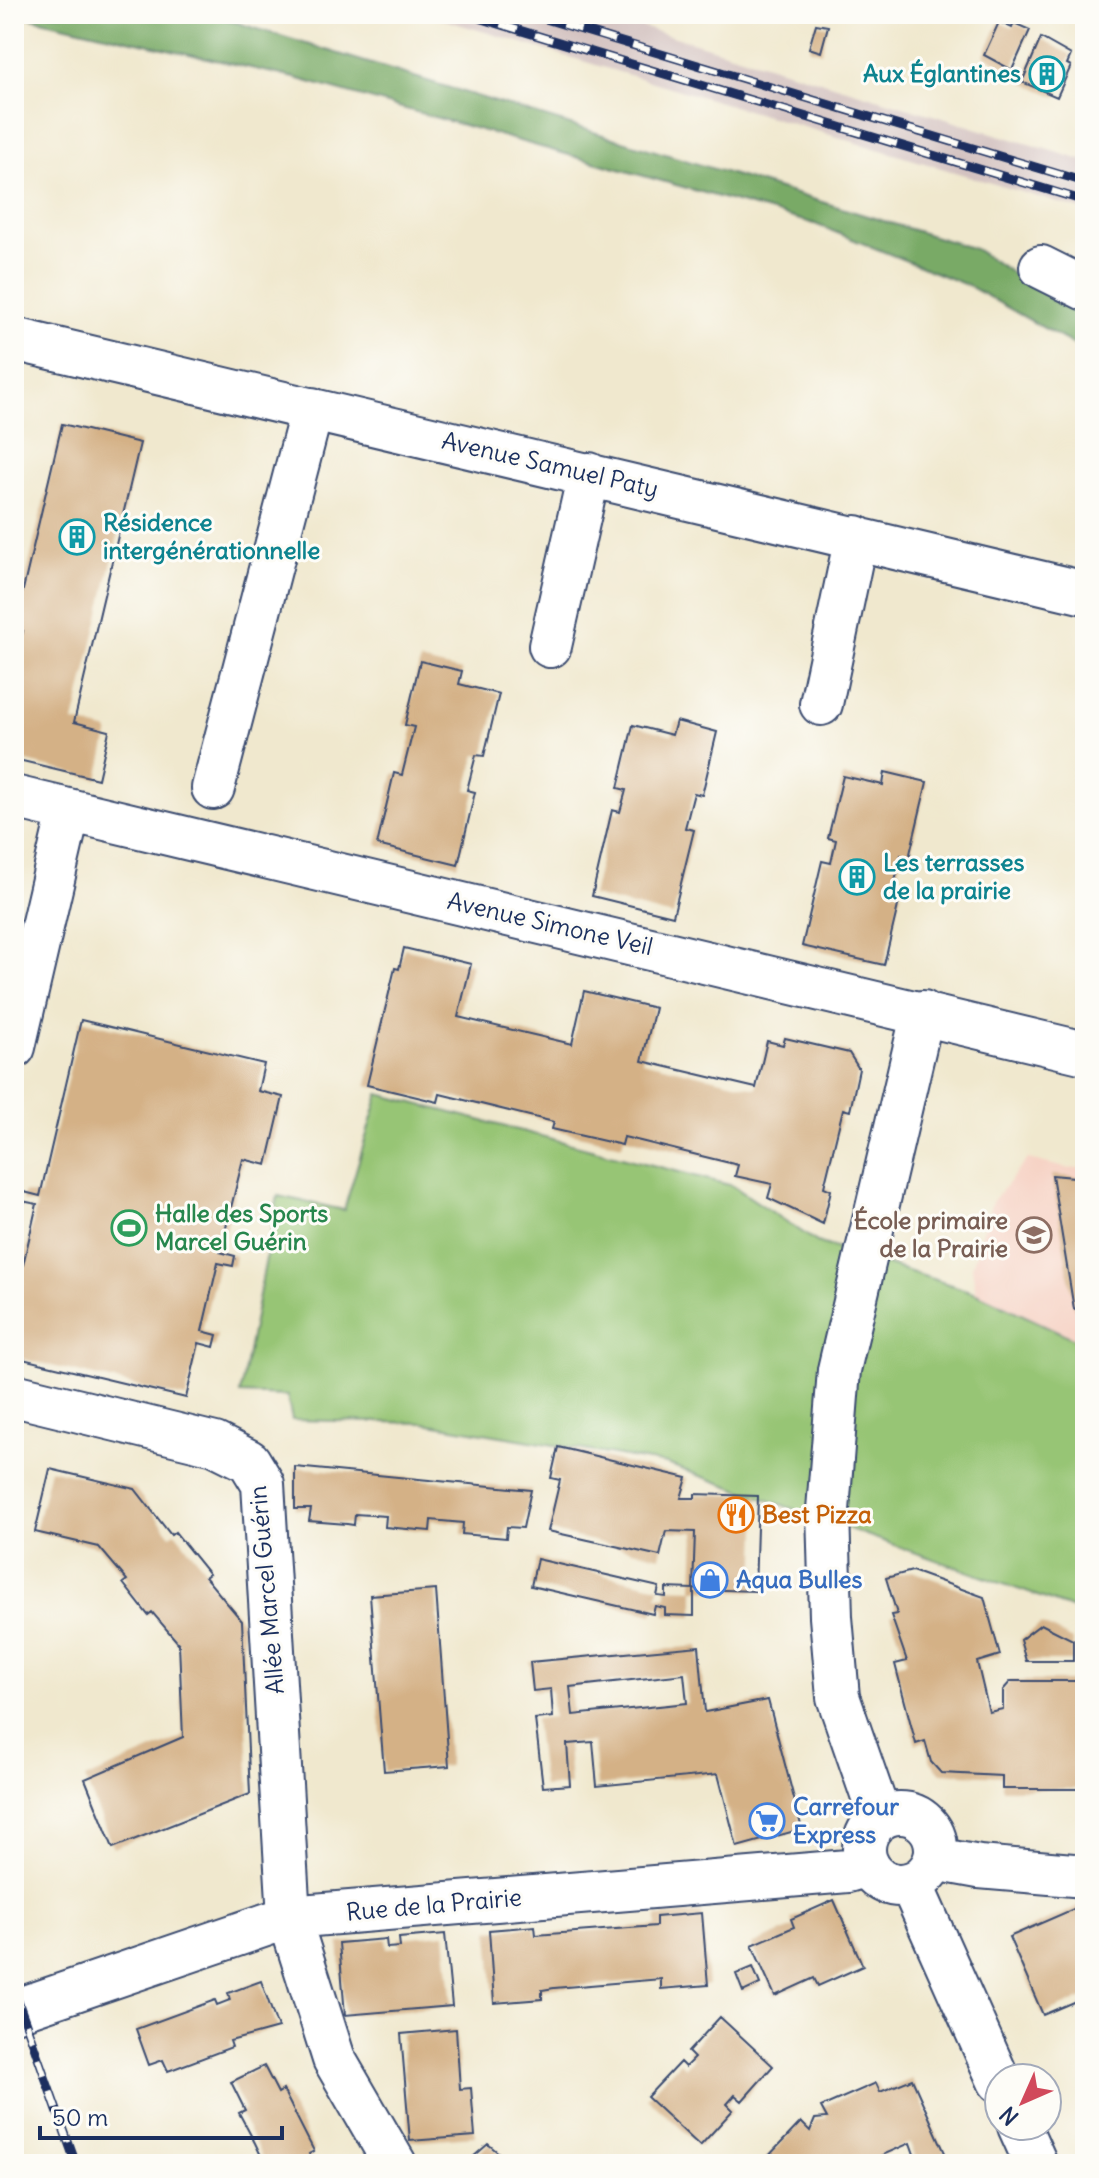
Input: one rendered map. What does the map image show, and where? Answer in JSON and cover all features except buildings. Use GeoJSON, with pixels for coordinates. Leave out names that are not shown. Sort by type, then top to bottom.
{"type":"FeatureCollection","features":[{"type":"Feature","properties":{"kind":"street"},"geometry":{"type":"LineString","coordinates":[[1041,267],[1085,289]]}},
{"type":"Feature","properties":{"kind":"street","name":"Avenue Samuel Paty"},"geometry":{"type":"LineString","coordinates":[[14,339],[1085,593]]}},
{"type":"Feature","properties":{"kind":"street"},"geometry":{"type":"LineString","coordinates":[[213,788],[312,409]]}},
{"type":"Feature","properties":{"kind":"street"},"geometry":{"type":"LineString","coordinates":[[550,646],[589,474]]}},
{"type":"Feature","properties":{"kind":"street"},"geometry":{"type":"LineString","coordinates":[[821,704],[856,537]]}},
{"type":"Feature","properties":{"kind":"street","name":"Avenue Simone Veil"},"geometry":{"type":"LineString","coordinates":[[14,797],[1085,1053]]}},
{"type":"Feature","properties":{"kind":"street"},"geometry":{"type":"LineString","coordinates":[[14,1047],[69,811]]}},
{"type":"Feature","properties":{"kind":"street"},"geometry":{"type":"LineString","coordinates":[[880,1818],[838,1697],[831,1617],[828,1510],[839,1370],[923,1012]]}},
{"type":"Feature","properties":{"kind":"street","name":"Allée Marcel Guérin"},"geometry":{"type":"LineString","coordinates":[[14,1395],[215,1444],[249,1461],[263,1484],[289,1917],[334,2059],[395,2164]]}},
{"type":"Feature","properties":{"kind":"street"},"geometry":{"type":"LineString","coordinates":[[992,2062],[923,1871],[935,1837],[922,1820],[901,1812],[880,1818],[868,1831],[864,1848],[868,1865],[879,1878],[894,1885],[923,1871],[979,1867],[1085,1876]]}},
{"type":"Feature","properties":{"kind":"street","name":"Rue de la Prairie"},"geometry":{"type":"LineString","coordinates":[[14,2011],[289,1917],[848,1871],[868,1865]]}},
{"type":"Feature","properties":{"kind":"street"},"geometry":{"type":"LineString","coordinates":[[1026,2142],[1036,2164]]}},
{"type":"Feature","properties":{"kind":"shaded area"},"geometry":{"type":"Polygon","coordinates":[[[425,14],[599,14],[1085,161],[1085,211],[425,14]]]}},
{"type":"Feature","properties":{"kind":"shaded area","name":"École primaire de la Prairie"},"geometry":{"type":"Polygon","coordinates":[[[1028,1159],[1070,1169],[1085,1167],[1085,1344],[976,1293],[972,1267],[992,1202],[1028,1159]]]}},
{"type":"Feature","properties":{"kind":"green space"},"geometry":{"type":"Polygon","coordinates":[[[14,14],[209,14],[975,249],[1085,320],[1085,351],[969,286],[815,224],[295,78],[14,14]]]}},
{"type":"Feature","properties":{"kind":"green space"},"geometry":{"type":"Polygon","coordinates":[[[379,1094],[733,1186],[817,1242],[976,1293],[1085,1344],[1085,1613],[667,1464],[424,1423],[292,1420],[287,1396],[240,1394],[278,1196],[344,1210],[379,1094]]]}},
{"type":"Feature","properties":{"kind":"railway"},"geometry":{"type":"LineString","coordinates":[[466,14],[1085,201]]}},
{"type":"Feature","properties":{"kind":"railway"},"geometry":{"type":"LineString","coordinates":[[529,14],[1085,182]]}},
{"type":"Feature","properties":{"kind":"railway"},"geometry":{"type":"LineString","coordinates":[[14,1990],[76,2164]]}},
{"type":"Feature","properties":{"kind":"place","name":"Aux Églantines"},"geometry":{"type":"Point","coordinates":[1047,74]}},
{"type":"Feature","properties":{"kind":"place","name":"Résidence intergénérationnelle"},"geometry":{"type":"Point","coordinates":[77,537]}},
{"type":"Feature","properties":{"kind":"place","name":"Les terrasses de la prairie"},"geometry":{"type":"Point","coordinates":[857,877]}},
{"type":"Feature","properties":{"kind":"place","name":"Halle des Sports Marcel Guérin"},"geometry":{"type":"Point","coordinates":[129,1228]}},
{"type":"Feature","properties":{"kind":"place","name":"École primaire de la Prairie"},"geometry":{"type":"Point","coordinates":[1034,1235]}},
{"type":"Feature","properties":{"kind":"place","name":"Best Pizza"},"geometry":{"type":"Point","coordinates":[736,1515]}},
{"type":"Feature","properties":{"kind":"place","name":"Aqua Bulles"},"geometry":{"type":"Point","coordinates":[710,1580]}},
{"type":"Feature","properties":{"kind":"place","name":"Carrefour Express"},"geometry":{"type":"Point","coordinates":[767,1821]}}]}
